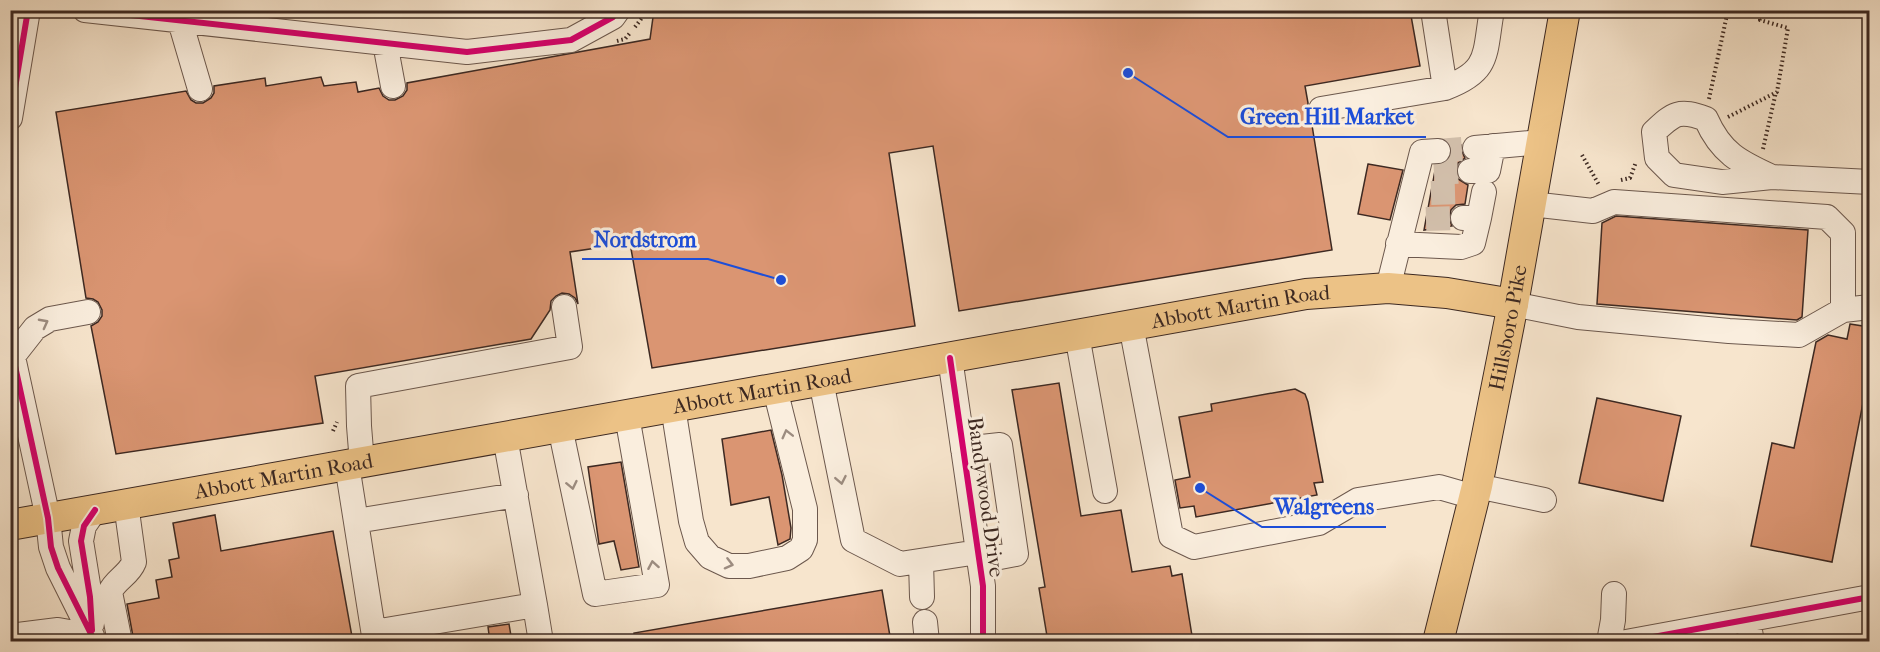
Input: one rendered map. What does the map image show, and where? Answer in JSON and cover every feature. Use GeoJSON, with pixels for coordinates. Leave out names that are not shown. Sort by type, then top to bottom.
{"type":"FeatureCollection","features":[{"type":"Feature","properties":{"kind":"main road","name":"Hillsboro Pike"},"geometry":{"type":"LineString","coordinates":[[1438,642],[1476,492],[1513,304],[1565,10]]}},
{"type":"Feature","properties":{"kind":"main road","name":"Abbott Martin Road"},"geometry":{"type":"LineString","coordinates":[[10,525],[1306,294],[1388,288],[1447,293],[1513,304]]}},
{"type":"Feature","properties":{"kind":"street"},"geometry":{"type":"LineString","coordinates":[[10,118],[17,38],[28,10]]}},
{"type":"Feature","properties":{"kind":"street"},"geometry":{"type":"LineString","coordinates":[[85,10],[180,21],[261,20],[386,43],[467,52],[571,40],[614,17],[618,10]]}},
{"type":"Feature","properties":{"kind":"street"},"geometry":{"type":"LineString","coordinates":[[1433,10],[1446,88]]}},
{"type":"Feature","properties":{"kind":"street"},"geometry":{"type":"LineString","coordinates":[[1321,109],[1446,88],[1465,81],[1481,65],[1492,10]]}},
{"type":"Feature","properties":{"kind":"street"},"geometry":{"type":"LineString","coordinates":[[180,21],[200,89]]}},
{"type":"Feature","properties":{"kind":"street"},"geometry":{"type":"LineString","coordinates":[[386,43],[393,86]]}},
{"type":"Feature","properties":{"kind":"street"},"geometry":{"type":"LineString","coordinates":[[1398,244],[1461,247],[1473,243],[1471,218],[1484,147],[1541,142]]}},
{"type":"Feature","properties":{"kind":"street"},"geometry":{"type":"LineString","coordinates":[[1388,288],[1398,244],[1415,219],[1426,177]]}},
{"type":"Feature","properties":{"kind":"street"},"geometry":{"type":"LineString","coordinates":[[1772,177],[1869,182]]}},
{"type":"Feature","properties":{"kind":"street"},"geometry":{"type":"LineString","coordinates":[[1531,204],[1593,211],[1614,202],[1827,217],[1843,233],[1843,310]]}},
{"type":"Feature","properties":{"kind":"street"},"geometry":{"type":"LineString","coordinates":[[1513,304],[1578,316],[1729,331],[1799,335],[1843,310],[1869,307]]}},
{"type":"Feature","properties":{"kind":"street"},"geometry":{"type":"LineString","coordinates":[[535,605],[375,637],[356,521],[358,378],[570,347],[564,307]]}},
{"type":"Feature","properties":{"kind":"street"},"geometry":{"type":"LineString","coordinates":[[88,312],[50,319],[35,328],[12,350],[48,518],[51,547],[58,568],[92,639]]}},
{"type":"Feature","properties":{"kind":"street"},"geometry":{"type":"LineString","coordinates":[[1131,325],[1171,536],[1194,547],[1319,523],[1358,500],[1439,488],[1544,500]]}},
{"type":"Feature","properties":{"kind":"street"},"geometry":{"type":"LineString","coordinates":[[1077,335],[1105,491]]}},
{"type":"Feature","properties":{"kind":"street","name":"Bandywood Drive"},"geometry":{"type":"LineString","coordinates":[[950,358],[983,586],[983,642]]}},
{"type":"Feature","properties":{"kind":"street"},"geometry":{"type":"LineString","coordinates":[[821,381],[853,540],[900,564],[1016,554],[1000,444],[963,449]]}},
{"type":"Feature","properties":{"kind":"street"},"geometry":{"type":"LineString","coordinates":[[673,407],[688,504],[697,542],[710,557],[729,566],[748,566],[787,558],[801,549],[805,540],[805,509],[776,389]]}},
{"type":"Feature","properties":{"kind":"street"},"geometry":{"type":"LineString","coordinates":[[560,427],[595,594],[657,585],[627,416]]}},
{"type":"Feature","properties":{"kind":"street"},"geometry":{"type":"LineString","coordinates":[[505,437],[541,642]]}},
{"type":"Feature","properties":{"kind":"street"},"geometry":{"type":"LineString","coordinates":[[356,521],[516,495]]}},
{"type":"Feature","properties":{"kind":"street"},"geometry":{"type":"LineString","coordinates":[[120,642],[110,592],[113,585],[132,568],[134,562],[126,504]]}},
{"type":"Feature","properties":{"kind":"street"},"geometry":{"type":"LineString","coordinates":[[92,639],[90,597],[81,541],[84,526],[95,510]]}},
{"type":"Feature","properties":{"kind":"street"},"geometry":{"type":"LineString","coordinates":[[921,561],[922,597]]}},
{"type":"Feature","properties":{"kind":"street"},"geometry":{"type":"LineString","coordinates":[[1609,642],[1614,594]]}},
{"type":"Feature","properties":{"kind":"street"},"geometry":{"type":"LineString","coordinates":[[1626,642],[1750,631],[1869,597]]}},
{"type":"Feature","properties":{"kind":"street"},"geometry":{"type":"LineString","coordinates":[[10,636],[58,630],[92,639]]}},
{"type":"Feature","properties":{"kind":"path"},"geometry":{"type":"LineString","coordinates":[[1709,100],[1728,10]]}},
{"type":"Feature","properties":{"kind":"path"},"geometry":{"type":"LineString","coordinates":[[1762,10],[1760,20],[1788,28],[1777,92],[1762,153]]}},
{"type":"Feature","properties":{"kind":"path"},"geometry":{"type":"LineString","coordinates":[[1725,118],[1777,92]]}},
{"type":"Feature","properties":{"kind":"building"},"geometry":{"type":"Polygon","coordinates":[[[654,10],[1410,10],[1420,66],[1305,86],[1307,111],[1311,119],[1332,250],[959,311],[933,146],[889,153],[915,326],[652,368],[630,243],[570,252],[578,304],[569,294],[562,293],[556,296],[551,301],[550,310],[531,339],[315,376],[323,423],[116,454],[91,326],[98,322],[102,316],[102,310],[98,302],[86,298],[56,112],[186,91],[191,100],[203,103],[211,98],[214,86],[265,78],[266,86],[321,77],[324,86],[356,82],[358,92],[379,88],[383,96],[389,100],[395,100],[403,96],[407,90],[407,83],[650,39],[654,10]]]}},
{"type":"Feature","properties":{"kind":"building"},"geometry":{"type":"Polygon","coordinates":[[[1461,145],[1465,158],[1458,163],[1456,172],[1458,179],[1468,185],[1465,204],[1456,205],[1451,210],[1449,219],[1452,226],[1424,230],[1436,165],[1445,163],[1450,158],[1451,146],[1461,145]]]}},
{"type":"Feature","properties":{"kind":"building"},"geometry":{"type":"Polygon","coordinates":[[[1368,164],[1403,170],[1390,220],[1358,214],[1368,164]]]}},
{"type":"Feature","properties":{"kind":"building"},"geometry":{"type":"Polygon","coordinates":[[[1616,216],[1808,230],[1802,317],[1797,320],[1597,304],[1602,223],[1616,216]]]}},
{"type":"Feature","properties":{"kind":"building"},"geometry":{"type":"Polygon","coordinates":[[[1850,324],[1869,327],[1869,372],[1832,562],[1751,546],[1772,443],[1794,448],[1816,342],[1828,335],[1847,339],[1850,324]]]}},
{"type":"Feature","properties":{"kind":"building"},"geometry":{"type":"Polygon","coordinates":[[[1059,383],[1081,516],[1121,510],[1132,572],[1170,566],[1172,576],[1182,574],[1193,642],[1048,642],[1039,588],[1045,587],[1012,390],[1059,383]]]}},
{"type":"Feature","properties":{"kind":"building"},"geometry":{"type":"Polygon","coordinates":[[[1295,389],[1305,394],[1308,402],[1323,482],[1314,483],[1317,495],[1196,517],[1194,506],[1180,508],[1175,480],[1190,477],[1179,417],[1212,411],[1211,404],[1295,389]]]}},
{"type":"Feature","properties":{"kind":"building"},"geometry":{"type":"Polygon","coordinates":[[[1597,398],[1681,416],[1663,501],[1579,483],[1597,398]]]}},
{"type":"Feature","properties":{"kind":"building"},"geometry":{"type":"Polygon","coordinates":[[[771,430],[791,528],[790,539],[778,545],[769,497],[731,505],[722,439],[771,430]]]}},
{"type":"Feature","properties":{"kind":"building"},"geometry":{"type":"Polygon","coordinates":[[[621,462],[639,567],[621,570],[614,541],[599,544],[588,467],[621,462]]]}},
{"type":"Feature","properties":{"kind":"building"},"geometry":{"type":"Polygon","coordinates":[[[215,515],[221,551],[333,531],[353,642],[134,642],[127,604],[159,598],[156,580],[172,577],[169,560],[179,558],[173,523],[215,515]]]}},
{"type":"Feature","properties":{"kind":"building"},"geometry":{"type":"Polygon","coordinates":[[[882,590],[891,642],[848,642],[847,638],[825,642],[635,642],[634,633],[882,590]]]}},
{"type":"Feature","properties":{"kind":"building"},"geometry":{"type":"Polygon","coordinates":[[[509,624],[512,642],[490,642],[488,627],[509,624]]]}},
{"type":"Feature","properties":{"kind":"tunnel"},"geometry":{"type":"LineString","coordinates":[[1438,151],[1475,148]]}},
{"type":"Feature","properties":{"kind":"tunnel"},"geometry":{"type":"LineString","coordinates":[[1434,173],[1470,171]]}},
{"type":"Feature","properties":{"kind":"tunnel"},"geometry":{"type":"LineString","coordinates":[[1431,193],[1467,192]]}},
{"type":"Feature","properties":{"kind":"tunnel"},"geometry":{"type":"LineString","coordinates":[[1426,219],[1462,218]]}},
{"type":"Feature","properties":{"kind":"cycle path"},"geometry":{"type":"LineString","coordinates":[[10,118],[28,10]]}},
{"type":"Feature","properties":{"kind":"cycle path"},"geometry":{"type":"LineString","coordinates":[[85,10],[467,52],[571,40],[613,17],[618,10]]}},
{"type":"Feature","properties":{"kind":"cycle path"},"geometry":{"type":"LineString","coordinates":[[10,343],[48,518],[51,547],[58,568],[93,642]]}},
{"type":"Feature","properties":{"kind":"cycle path"},"geometry":{"type":"LineString","coordinates":[[950,358],[983,586],[983,642]]}},
{"type":"Feature","properties":{"kind":"cycle path"},"geometry":{"type":"LineString","coordinates":[[92,630],[90,597],[81,541],[84,526],[95,510]]}},
{"type":"Feature","properties":{"kind":"cycle path"},"geometry":{"type":"LineString","coordinates":[[1626,642],[1870,597]]}},
{"type":"Feature","properties":{"kind":"place","name":"Green Hill Market"},"geometry":{"type":"Point","coordinates":[1128,73]}},
{"type":"Feature","properties":{"kind":"place","name":"Nordstrom"},"geometry":{"type":"Point","coordinates":[781,280]}},
{"type":"Feature","properties":{"kind":"place","name":"Walgreens"},"geometry":{"type":"Point","coordinates":[1200,488]}}]}
